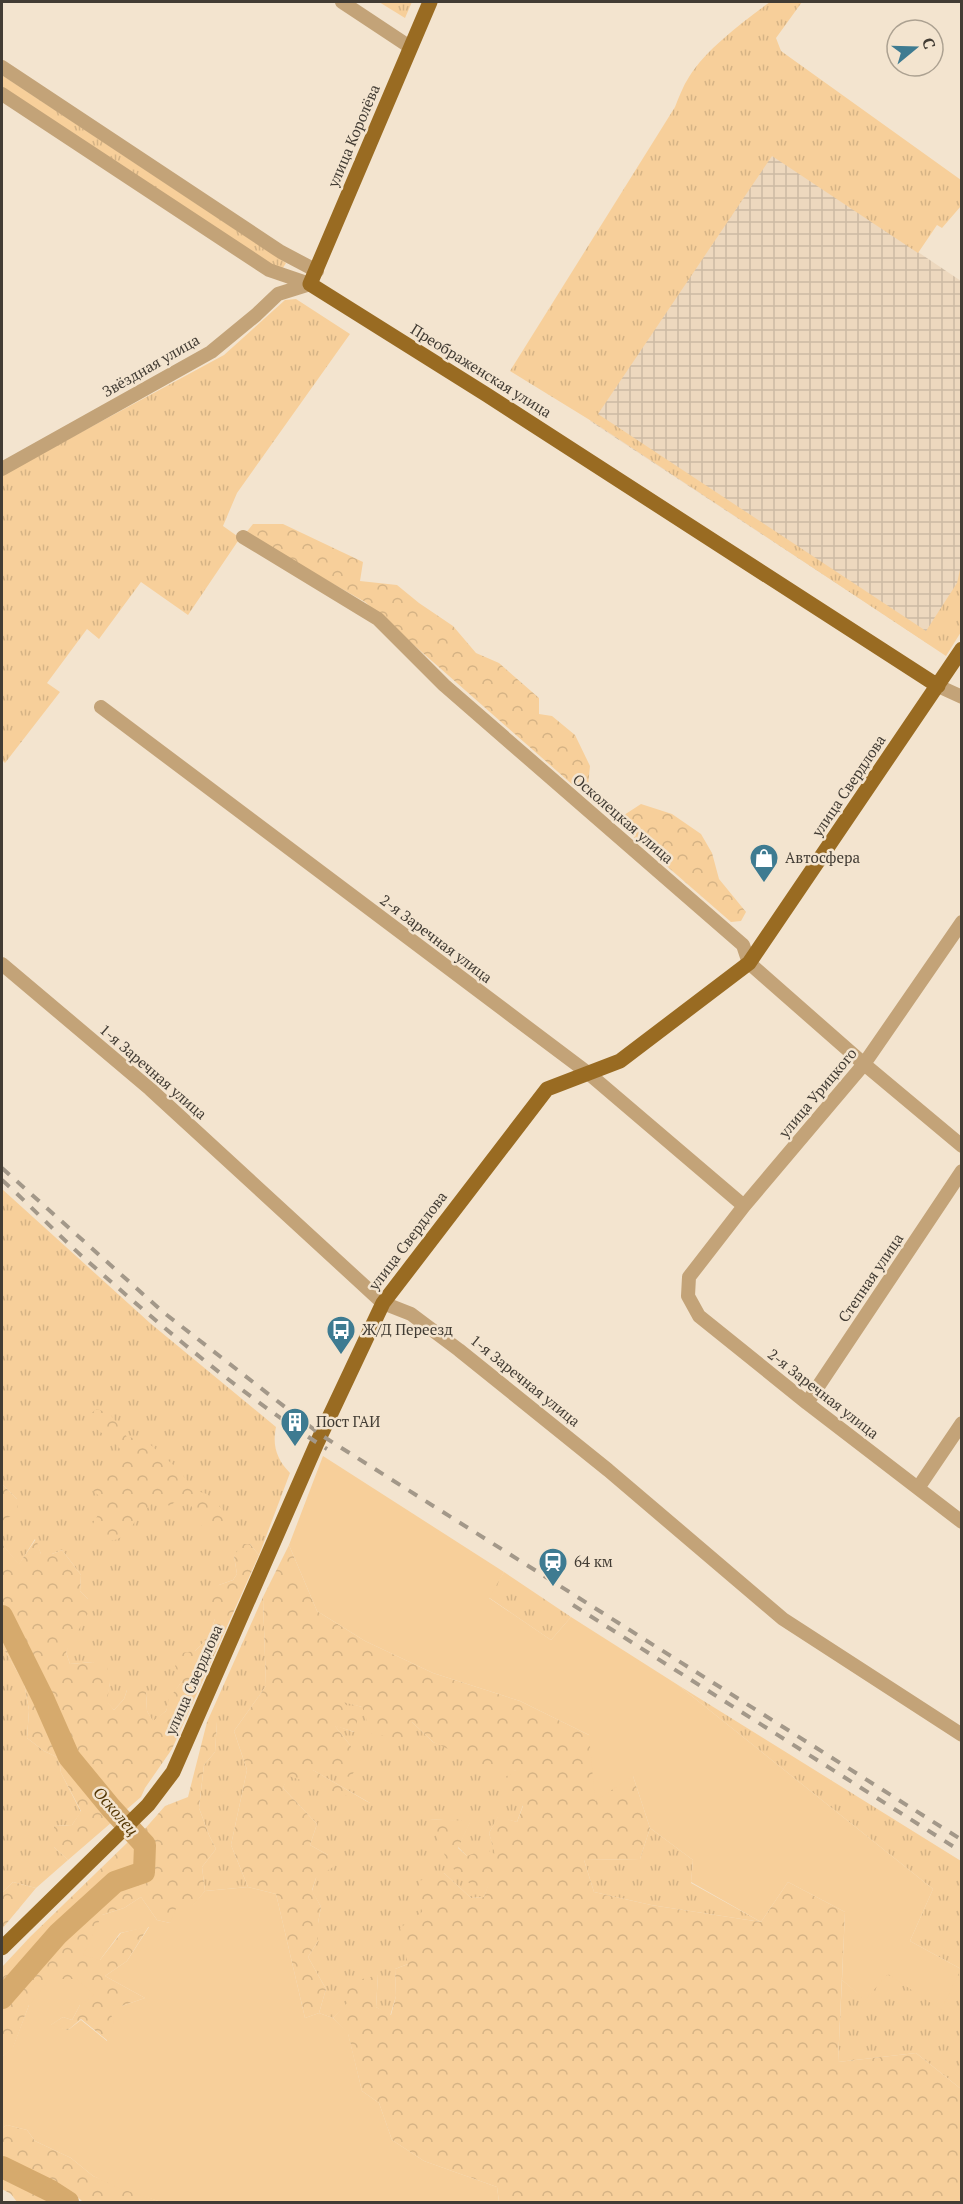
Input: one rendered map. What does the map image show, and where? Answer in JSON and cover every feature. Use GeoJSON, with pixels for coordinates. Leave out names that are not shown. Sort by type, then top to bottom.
{"type":"FeatureCollection","features":[{"type":"Feature","properties":{"kind":"main road","name":"улица Королёва"},"geometry":{"type":"LineString","coordinates":[[314,277],[430,2]]}},
{"type":"Feature","properties":{"kind":"main road","name":"Преображенская улица"},"geometry":{"type":"LineString","coordinates":[[314,277],[477,389],[938,686]]}},
{"type":"Feature","properties":{"kind":"main road","name":"улица Свердлова"},"geometry":{"type":"LineString","coordinates":[[2,1948],[148,1805],[173,1772],[317,1443],[383,1303],[547,1089],[620,1061],[749,963],[962,649]]}},
{"type":"Feature","properties":{"kind":"street"},"geometry":{"type":"LineString","coordinates":[[342,2],[410,47]]}},
{"type":"Feature","properties":{"kind":"street","name":"Преображенская улица"},"geometry":{"type":"LineString","coordinates":[[2,67],[281,252],[314,277]]}},
{"type":"Feature","properties":{"kind":"street","name":"Преображенская улица"},"geometry":{"type":"LineString","coordinates":[[2,94],[269,270],[314,277]]}},
{"type":"Feature","properties":{"kind":"street","name":"Звёздная улица"},"geometry":{"type":"LineString","coordinates":[[2,469],[211,352],[278,294],[314,277]]}},
{"type":"Feature","properties":{"kind":"street","name":"Осколецкая улица"},"geometry":{"type":"LineString","coordinates":[[243,537],[378,619],[444,685],[742,945],[749,963],[962,1146]]}},
{"type":"Feature","properties":{"kind":"street"},"geometry":{"type":"LineString","coordinates":[[938,686],[962,697]]}},
{"type":"Feature","properties":{"kind":"street","name":"2-я Заречная улица"},"geometry":{"type":"LineString","coordinates":[[101,707],[588,1073],[744,1206]]}},
{"type":"Feature","properties":{"kind":"street","name":"улица Урицкого"},"geometry":{"type":"LineString","coordinates":[[689,1277],[744,1206],[864,1064],[962,922]]}},
{"type":"Feature","properties":{"kind":"street","name":"1-я Заречная улица"},"geometry":{"type":"LineString","coordinates":[[2,964],[150,1089],[383,1303],[411,1314],[459,1350],[608,1470],[783,1619],[962,1735]]}},
{"type":"Feature","properties":{"kind":"street","name":"Степная улица"},"geometry":{"type":"LineString","coordinates":[[807,1403],[962,1171]]}},
{"type":"Feature","properties":{"kind":"street","name":"2-я Заречная улица"},"geometry":{"type":"LineString","coordinates":[[689,1277],[688,1296],[699,1316],[807,1403],[962,1522]]}},
{"type":"Feature","properties":{"kind":"street"},"geometry":{"type":"LineString","coordinates":[[918,1488],[962,1423]]}},
{"type":"Feature","properties":{"kind":"shaded area"},"geometry":{"type":"Polygon","coordinates":[[[771,153],[961,281],[961,595],[930,645],[590,421],[771,153]]]}},
{"type":"Feature","properties":{"kind":"green space"},"geometry":{"type":"Polygon","coordinates":[[[379,2],[412,2],[405,18],[379,2]]]}},
{"type":"Feature","properties":{"kind":"green space"},"geometry":{"type":"Polygon","coordinates":[[[770,2],[802,2],[776,38],[781,51],[961,180],[961,206],[942,228],[937,225],[918,253],[772,156],[598,414],[926,631],[957,583],[961,565],[961,632],[946,656],[593,422],[510,371],[675,107],[685,84],[696,67],[726,36],[770,2]]]}},
{"type":"Feature","properties":{"kind":"green space"},"geometry":{"type":"Polygon","coordinates":[[[2,75],[286,263],[281,271],[2,87],[2,75]]]}},
{"type":"Feature","properties":{"kind":"green space"},"geometry":{"type":"Polygon","coordinates":[[[296,299],[350,334],[237,493],[223,526],[240,538],[188,615],[141,582],[99,639],[87,629],[47,683],[60,692],[5,763],[2,760],[2,475],[224,355],[285,300],[296,299]]]}},
{"type":"Feature","properties":{"kind":"green space"},"geometry":{"type":"Polygon","coordinates":[[[253,524],[283,524],[363,562],[360,581],[397,585],[453,626],[476,653],[499,663],[539,698],[539,714],[552,716],[575,735],[590,766],[588,786],[574,786],[365,602],[245,534],[253,524]]]}},
{"type":"Feature","properties":{"kind":"green space"},"geometry":{"type":"Polygon","coordinates":[[[641,804],[672,814],[701,834],[712,853],[719,879],[746,912],[741,921],[731,922],[631,835],[621,817],[641,804]]]}},
{"type":"Feature","properties":{"kind":"green space"},"geometry":{"type":"Polygon","coordinates":[[[2,1189],[150,1323],[276,1427],[277,1452],[290,1473],[259,1555],[250,1544],[234,1556],[237,1574],[233,1580],[219,1585],[215,1619],[208,1638],[195,1651],[166,1711],[153,1722],[147,1711],[146,1692],[127,1690],[124,1699],[114,1710],[106,1701],[110,1683],[93,1662],[70,1664],[66,1652],[88,1599],[80,1591],[81,1575],[62,1550],[52,1554],[41,1554],[35,1539],[19,1565],[2,1544],[2,1521],[17,1499],[2,1484],[2,1189]]]}},
{"type":"Feature","properties":{"kind":"green space"},"geometry":{"type":"Polygon","coordinates":[[[97,1409],[110,1414],[127,1437],[145,1440],[179,1470],[194,1490],[207,1494],[223,1510],[226,1522],[218,1529],[207,1529],[196,1522],[194,1511],[187,1498],[181,1497],[170,1506],[163,1503],[157,1491],[150,1506],[140,1514],[126,1535],[115,1540],[101,1542],[90,1536],[90,1529],[103,1506],[100,1497],[90,1487],[96,1480],[100,1468],[113,1467],[125,1455],[114,1442],[95,1428],[90,1414],[97,1409]]]}},
{"type":"Feature","properties":{"kind":"green space"},"geometry":{"type":"Polygon","coordinates":[[[323,1456],[504,1572],[489,1598],[551,1640],[571,1617],[678,1685],[933,1889],[910,1941],[961,1969],[941,2010],[888,1974],[865,2000],[842,1980],[845,1912],[788,1882],[761,1922],[691,1882],[693,1860],[650,1828],[633,1776],[595,1801],[589,1735],[520,1701],[433,1673],[365,1641],[317,1611],[289,1545],[323,1456]]]}},
{"type":"Feature","properties":{"kind":"green space"},"geometry":{"type":"Polygon","coordinates":[[[2,1484],[17,1499],[18,1512],[2,1521],[2,1484]]]}},
{"type":"Feature","properties":{"kind":"green space"},"geometry":{"type":"Polygon","coordinates":[[[36,1539],[41,1554],[52,1554],[62,1550],[81,1575],[80,1591],[88,1599],[90,1610],[66,1652],[70,1664],[93,1662],[107,1667],[110,1683],[107,1701],[114,1710],[124,1699],[127,1690],[138,1685],[146,1692],[147,1711],[153,1721],[166,1711],[169,1699],[182,1681],[175,1666],[181,1653],[195,1651],[208,1638],[215,1619],[208,1597],[219,1585],[233,1580],[237,1574],[234,1556],[242,1544],[250,1544],[259,1555],[172,1749],[141,1797],[68,1860],[54,1847],[54,1826],[72,1825],[81,1811],[61,1773],[59,1758],[44,1751],[27,1738],[29,1710],[24,1683],[2,1646],[2,1544],[19,1564],[36,1539]]]}},
{"type":"Feature","properties":{"kind":"green space"},"geometry":{"type":"Polygon","coordinates":[[[289,1545],[317,1611],[365,1641],[433,1673],[520,1701],[589,1735],[633,1776],[650,1828],[640,1859],[584,1860],[594,1892],[651,1905],[761,1922],[788,1882],[845,1912],[838,2062],[916,2053],[961,2089],[961,2202],[499,2202],[497,2187],[424,2161],[392,2140],[379,2103],[362,2091],[348,2034],[333,2018],[347,2003],[347,1983],[378,1975],[376,2007],[391,2015],[396,1996],[395,1969],[408,1964],[400,1928],[422,1912],[419,1881],[444,1873],[471,1898],[484,1897],[488,1885],[478,1891],[449,1865],[429,1819],[471,1821],[458,1848],[467,1856],[485,1849],[495,1854],[489,1833],[498,1816],[517,1822],[523,1806],[506,1797],[501,1780],[516,1771],[487,1767],[433,1742],[412,1722],[405,1739],[372,1734],[362,1707],[343,1702],[358,1716],[355,1732],[335,1726],[350,1745],[360,1765],[350,1777],[313,1770],[373,1805],[289,1776],[283,1788],[317,1824],[310,1845],[328,1855],[336,1865],[316,1878],[312,1890],[321,1907],[318,1941],[308,1957],[326,1989],[319,2013],[305,2018],[276,1894],[248,1887],[231,1845],[247,1770],[234,1731],[266,1686],[263,1597],[289,1545]]]}},
{"type":"Feature","properties":{"kind":"green space"},"geometry":{"type":"Polygon","coordinates":[[[504,1572],[571,1617],[551,1640],[488,1597],[504,1572]]]}},
{"type":"Feature","properties":{"kind":"green space"},"geometry":{"type":"Polygon","coordinates":[[[263,1597],[266,1686],[234,1731],[247,1770],[231,1845],[248,1887],[205,1891],[202,1867],[216,1849],[199,1808],[204,1765],[215,1752],[217,1722],[207,1722],[263,1597]]]}},
{"type":"Feature","properties":{"kind":"green space"},"geometry":{"type":"Polygon","coordinates":[[[2,1646],[24,1683],[29,1710],[27,1738],[44,1751],[59,1758],[61,1773],[81,1812],[72,1825],[54,1826],[54,1847],[68,1860],[36,1888],[13,1882],[2,1893],[2,1646]]]}},
{"type":"Feature","properties":{"kind":"green space"},"geometry":{"type":"Polygon","coordinates":[[[678,1685],[961,1861],[961,1969],[910,1941],[933,1889],[678,1685]]]}},
{"type":"Feature","properties":{"kind":"green space"},"geometry":{"type":"Polygon","coordinates":[[[342,1701],[412,1722],[433,1742],[517,1771],[523,1805],[517,1822],[498,1817],[489,1833],[496,1855],[467,1856],[458,1847],[470,1822],[430,1819],[489,1884],[484,1897],[471,1898],[444,1873],[422,1912],[408,1964],[395,1969],[396,1996],[390,2016],[376,2007],[378,1975],[333,2018],[319,2013],[326,1989],[308,1957],[318,1941],[321,1907],[312,1891],[328,1855],[310,1845],[317,1824],[283,1788],[288,1775],[370,1803],[311,1769],[350,1745],[334,1725],[354,1732],[342,1701]]]}},
{"type":"Feature","properties":{"kind":"green space"},"geometry":{"type":"Polygon","coordinates":[[[207,1722],[217,1722],[215,1752],[204,1765],[199,1808],[216,1849],[202,1867],[205,1891],[192,1907],[170,1923],[157,1920],[141,1897],[124,1908],[102,1915],[100,1960],[121,1933],[149,1926],[127,1961],[105,1976],[145,1998],[122,2006],[108,2041],[81,2019],[68,2030],[49,2026],[63,2017],[72,2020],[80,2005],[29,2005],[13,2048],[2,2057],[2,2007],[63,1937],[119,1888],[149,1876],[152,1842],[143,1831],[165,1806],[188,1797],[207,1722]]]}},
{"type":"Feature","properties":{"kind":"green space"},"geometry":{"type":"Polygon","coordinates":[[[650,1828],[693,1860],[691,1883],[761,1922],[651,1905],[594,1892],[584,1860],[640,1859],[650,1828]]]}},
{"type":"Feature","properties":{"kind":"green space"},"geometry":{"type":"Polygon","coordinates":[[[129,1841],[142,1848],[139,1870],[113,1879],[88,1904],[55,1930],[2,1990],[2,1967],[129,1841]]]}},
{"type":"Feature","properties":{"kind":"green space"},"geometry":{"type":"Polygon","coordinates":[[[13,1882],[36,1888],[2,1929],[2,1893],[13,1882]]]}},
{"type":"Feature","properties":{"kind":"green space"},"geometry":{"type":"Polygon","coordinates":[[[248,1887],[276,1894],[305,2018],[319,2013],[333,2018],[348,2033],[362,2091],[379,2103],[392,2140],[424,2161],[497,2187],[499,2202],[161,2202],[119,2188],[93,2176],[71,2158],[35,2141],[27,2130],[7,2125],[2,2128],[2,2057],[13,2047],[29,2005],[50,1979],[77,1979],[94,1995],[80,2005],[72,2020],[63,2017],[51,2025],[68,2030],[81,2020],[107,2041],[114,2022],[107,2005],[122,2006],[145,1998],[105,1976],[127,1961],[149,1927],[120,1933],[100,1960],[83,1955],[102,1915],[124,1908],[141,1897],[157,1920],[170,1923],[177,1906],[192,1906],[205,1891],[248,1887]]]}},
{"type":"Feature","properties":{"kind":"green space"},"geometry":{"type":"Polygon","coordinates":[[[961,1970],[961,2089],[916,2053],[838,2062],[842,1980],[865,1999],[887,1974],[961,1970]]]}},
{"type":"Feature","properties":{"kind":"green space"},"geometry":{"type":"Polygon","coordinates":[[[7,2125],[27,2130],[35,2141],[71,2158],[93,2176],[161,2202],[83,2202],[72,2192],[65,2202],[17,2202],[11,2194],[2,2189],[2,2156],[4,2157],[2,2155],[2,2128],[7,2125]]]}},
{"type":"Feature","properties":{"kind":"waterway","name":"Осколец"},"geometry":{"type":"LineString","coordinates":[[2,1616],[43,1698],[69,1757],[145,1845],[144,1872],[115,1882],[58,1934],[2,1998]]}},
{"type":"Feature","properties":{"kind":"waterway","name":"Осколец"},"geometry":{"type":"LineString","coordinates":[[2,2167],[68,2202]]}},
{"type":"Feature","properties":{"kind":"railway"},"geometry":{"type":"LineString","coordinates":[[2,1168],[163,1312],[321,1435],[962,1840]]}},
{"type":"Feature","properties":{"kind":"railway"},"geometry":{"type":"LineString","coordinates":[[2,1180],[84,1258],[172,1334],[263,1406],[327,1449]]}},
{"type":"Feature","properties":{"kind":"railway"},"geometry":{"type":"LineString","coordinates":[[573,1605],[962,1852]]}},
{"type":"Feature","properties":{"kind":"place","name":"Автосфера"},"geometry":{"type":"Point","coordinates":[764,884]}},
{"type":"Feature","properties":{"kind":"place","name":"Ж/Д Переезд"},"geometry":{"type":"Point","coordinates":[341,1356]}},
{"type":"Feature","properties":{"kind":"place","name":"Пост ГАИ"},"geometry":{"type":"Point","coordinates":[295,1448]}},
{"type":"Feature","properties":{"kind":"place","name":"64 км"},"geometry":{"type":"Point","coordinates":[553,1588]}}]}
